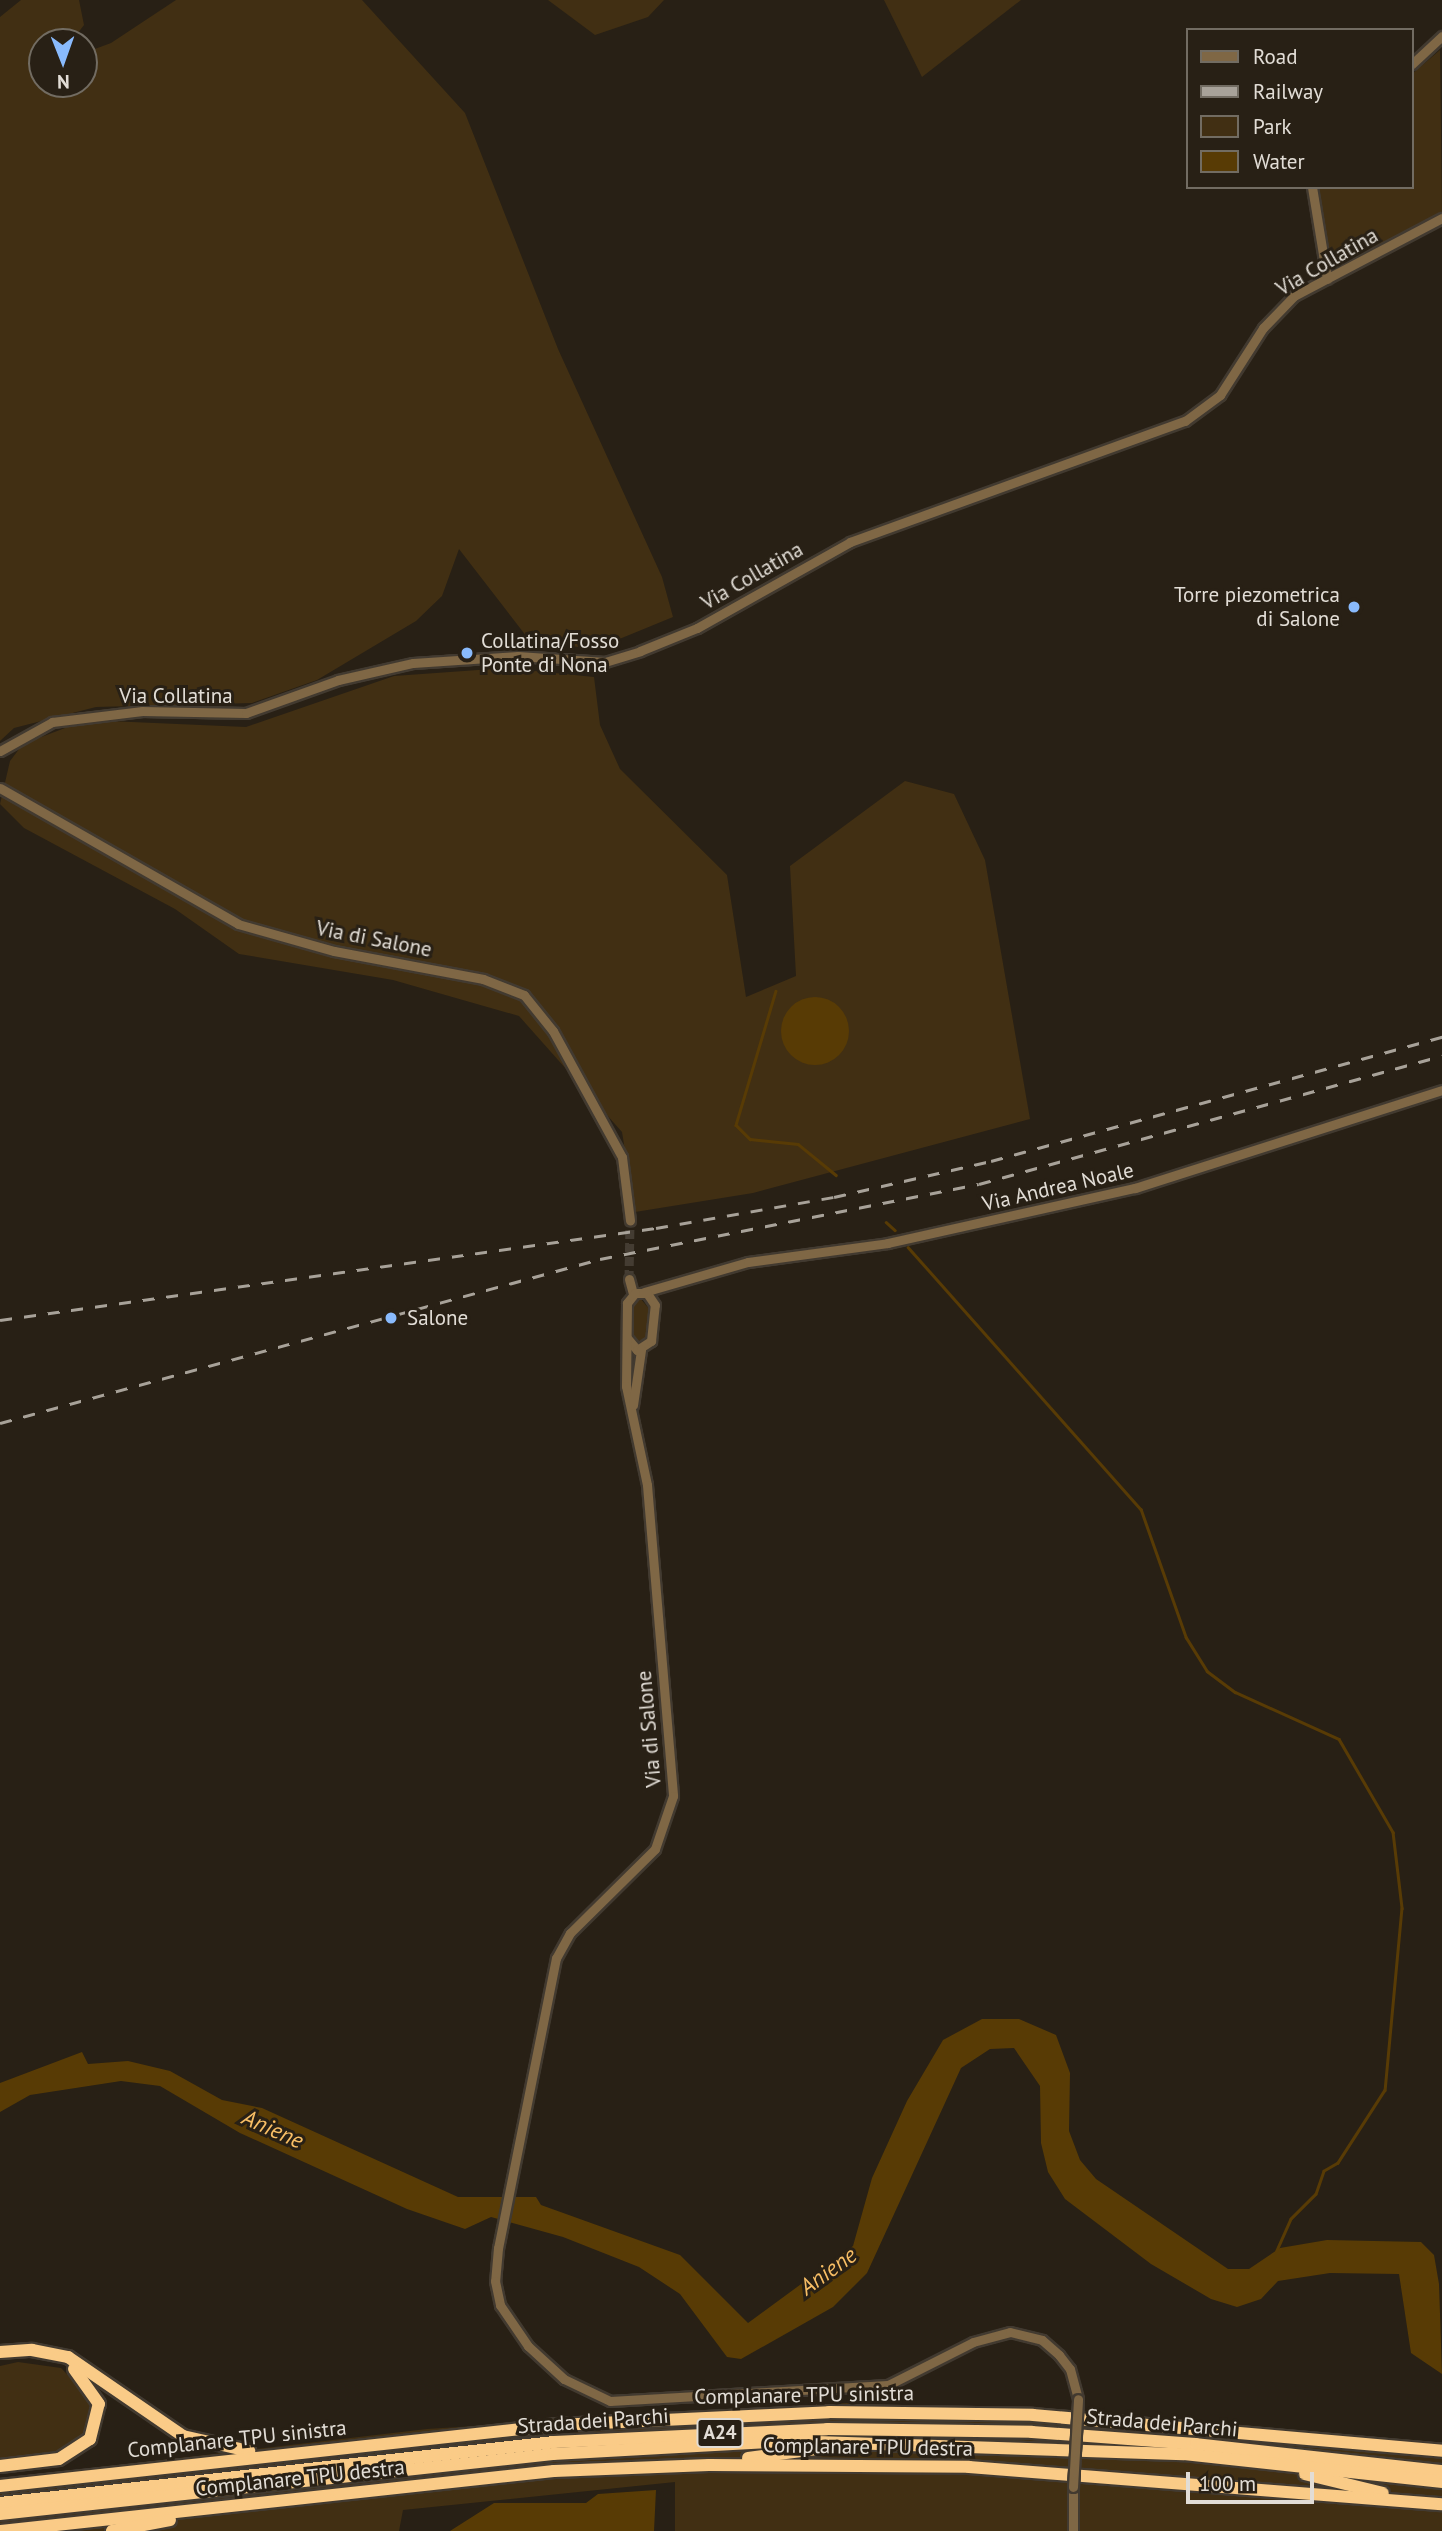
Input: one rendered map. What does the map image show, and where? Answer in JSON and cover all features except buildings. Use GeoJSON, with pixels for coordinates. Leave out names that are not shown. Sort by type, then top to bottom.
{"type":"FeatureCollection","features":[{"type":"Feature","properties":{"kind":"highway"},"geometry":{"type":"LineString","coordinates":[[0,2353],[32,2350],[67,2361],[166,2426],[202,2444],[237,2450],[317,2449]]}},
{"type":"Feature","properties":{"kind":"highway"},"geometry":{"type":"LineString","coordinates":[[0,2360],[34,2356],[67,2361],[84,2376],[96,2394],[97,2424],[90,2439],[59,2459],[0,2466]]}},
{"type":"Feature","properties":{"kind":"highway","name":"Complanare TPU sinistra"},"geometry":{"type":"LineString","coordinates":[[0,2486],[317,2449],[557,2425],[829,2412],[1033,2415],[1442,2451]]}},
{"type":"Feature","properties":{"kind":"highway","name":"Strada dei Parchi"},"geometry":{"type":"LineString","coordinates":[[0,2503],[554,2442],[827,2429],[1032,2432],[1442,2471]]}},
{"type":"Feature","properties":{"kind":"highway","name":"Strada dei Parchi"},"geometry":{"type":"LineString","coordinates":[[0,2514],[553,2454],[787,2441],[1184,2454],[1442,2482]]}},
{"type":"Feature","properties":{"kind":"highway"},"geometry":{"type":"LineString","coordinates":[[607,2468],[904,2443]]}},
{"type":"Feature","properties":{"kind":"highway"},"geometry":{"type":"LineString","coordinates":[[1184,2454],[1442,2504]]}},
{"type":"Feature","properties":{"kind":"highway","name":"Complanare TPU destra"},"geometry":{"type":"LineString","coordinates":[[1,2531],[607,2468],[969,2467],[1442,2504]]}},
{"type":"Feature","properties":{"kind":"highway"},"geometry":{"type":"LineString","coordinates":[[112,2531],[251,2504]]}},
{"type":"Feature","properties":{"kind":"street"},"geometry":{"type":"LineString","coordinates":[[1414,62],[1442,36]]}},
{"type":"Feature","properties":{"kind":"street"},"geometry":{"type":"LineString","coordinates":[[1312,189],[1327,279]]}},
{"type":"Feature","properties":{"kind":"street","name":"Via Collatina"},"geometry":{"type":"LineString","coordinates":[[0,751],[52,722],[142,711],[246,713],[338,680],[413,663],[518,656],[605,662],[640,651],[697,628],[850,542],[1185,421],[1220,396],[1274,314],[1327,279],[1442,218]]}},
{"type":"Feature","properties":{"kind":"street","name":"Via di Salone"},"geometry":{"type":"LineString","coordinates":[[0,788],[214,914],[334,951],[455,972],[517,991],[552,1031],[618,1150],[630,1220]]}},
{"type":"Feature","properties":{"kind":"street","name":"Via Andrea Noale"},"geometry":{"type":"LineString","coordinates":[[644,1292],[748,1262],[888,1243],[1135,1188],[1442,1090]]}},
{"type":"Feature","properties":{"kind":"street","name":"Via di Salone"},"geometry":{"type":"LineString","coordinates":[[629,1279],[633,1294],[627,1338],[626,1386],[647,1485],[673,1797],[655,1849],[570,1933],[556,1958],[513,2162],[498,2248],[496,2295],[511,2326],[564,2379],[597,2398],[633,2402],[888,2385],[973,2342],[1010,2332],[1042,2340],[1059,2354],[1070,2369],[1078,2399],[1073,2531]]}},
{"type":"Feature","properties":{"kind":"street"},"geometry":{"type":"LineString","coordinates":[[633,1294],[644,1292],[655,1305],[673,1282]]}},
{"type":"Feature","properties":{"kind":"street","name":"Via di Salone"},"geometry":{"type":"LineString","coordinates":[[632,1414],[641,1350],[651,1341],[655,1305]]}},
{"type":"Feature","properties":{"kind":"street"},"geometry":{"type":"LineString","coordinates":[[627,1338],[632,1348],[641,1350]]}},
{"type":"Feature","properties":{"kind":"green space"},"geometry":{"type":"Polygon","coordinates":[[[21,0],[79,0],[84,25],[82,28],[28,28],[28,98],[98,98],[98,48],[111,43],[176,0],[362,0],[465,113],[558,349],[662,577],[673,617],[595,649],[530,641],[459,549],[442,596],[416,621],[317,680],[252,703],[96,707],[14,728],[0,741],[0,17],[21,0]]]}},
{"type":"Feature","properties":{"kind":"green space"},"geometry":{"type":"Polygon","coordinates":[[[548,0],[664,0],[648,17],[595,35],[548,0]]]}},
{"type":"Feature","properties":{"kind":"green space"},"geometry":{"type":"Polygon","coordinates":[[[884,0],[1021,0],[922,77],[884,0]]]}},
{"type":"Feature","properties":{"kind":"green space"},"geometry":{"type":"Polygon","coordinates":[[[1440,50],[1442,214],[1359,258],[1334,265],[1327,257],[1316,189],[1414,189],[1414,72],[1440,50]]]}},
{"type":"Feature","properties":{"kind":"green space"},"geometry":{"type":"Polygon","coordinates":[[[506,668],[594,677],[600,725],[620,769],[727,875],[746,997],[796,976],[790,866],[905,781],[954,794],[985,860],[1030,1119],[753,1193],[635,1212],[622,1132],[519,1016],[393,980],[239,954],[175,909],[24,828],[0,804],[10,761],[23,744],[86,720],[246,727],[394,676],[506,668]]]}},
{"type":"Feature","properties":{"kind":"green space"},"geometry":{"type":"Polygon","coordinates":[[[640,1298],[650,1310],[646,1338],[634,1343],[631,1304],[640,1298]]]}},
{"type":"Feature","properties":{"kind":"green space"},"geometry":{"type":"Polygon","coordinates":[[[18,2362],[61,2368],[93,2401],[87,2435],[64,2452],[0,2461],[0,2366],[18,2362]]]}},
{"type":"Feature","properties":{"kind":"green space"},"geometry":{"type":"Polygon","coordinates":[[[846,2403],[1187,2420],[1442,2447],[1442,2531],[675,2531],[675,2482],[403,2510],[399,2531],[0,2531],[0,2479],[427,2429],[846,2403]]]}},
{"type":"Feature","properties":{"kind":"water"},"geometry":{"type":"Polygon","coordinates":[[[815,997],[828,1000],[839,1007],[846,1018],[849,1031],[846,1044],[839,1055],[828,1062],[815,1065],[802,1062],[791,1055],[784,1044],[781,1031],[784,1018],[791,1007],[802,1000],[815,997]]]}},
{"type":"Feature","properties":{"kind":"water","name":"Aniene"},"geometry":{"type":"Polygon","coordinates":[[[982,2019],[1019,2019],[1056,2035],[1070,2073],[1069,2131],[1080,2160],[1096,2179],[1228,2269],[1249,2269],[1280,2248],[1327,2240],[1421,2242],[1434,2255],[1439,2284],[1442,2374],[1411,2353],[1399,2274],[1330,2273],[1278,2281],[1261,2299],[1237,2307],[1211,2299],[1151,2264],[1065,2199],[1048,2172],[1041,2143],[1040,2086],[1014,2048],[990,2049],[961,2068],[867,2273],[833,2307],[741,2359],[727,2357],[680,2294],[639,2267],[563,2237],[491,2217],[465,2229],[407,2209],[240,2133],[160,2086],[121,2081],[30,2095],[0,2112],[0,2083],[82,2052],[88,2064],[128,2061],[170,2071],[222,2100],[262,2108],[458,2197],[536,2197],[541,2205],[680,2255],[748,2323],[853,2246],[872,2178],[907,2101],[943,2040],[982,2019]]]}},
{"type":"Feature","properties":{"kind":"water"},"geometry":{"type":"Polygon","coordinates":[[[656,2490],[654,2531],[450,2531],[494,2503],[586,2503],[598,2494],[656,2490]]]}},
{"type":"Feature","properties":{"kind":"waterway"},"geometry":{"type":"LineString","coordinates":[[776,991],[736,1125],[750,1139],[798,1144],[836,1175]]}},
{"type":"Feature","properties":{"kind":"waterway"},"geometry":{"type":"LineString","coordinates":[[886,1222],[895,1230]]}},
{"type":"Feature","properties":{"kind":"waterway"},"geometry":{"type":"LineString","coordinates":[[908,1247],[1141,1509],[1186,1637],[1207,1671],[1235,1692],[1339,1739],[1393,1832],[1402,1908],[1385,2090],[1338,2163],[1324,2171],[1316,2194],[1291,2219],[1277,2251]]}},
{"type":"Feature","properties":{"kind":"tunnel"},"geometry":{"type":"LineString","coordinates":[[629,1279],[630,1220]]}},
{"type":"Feature","properties":{"kind":"railway"},"geometry":{"type":"LineString","coordinates":[[0,1320],[656,1228],[834,1197],[991,1161],[1442,1037]]}},
{"type":"Feature","properties":{"kind":"railway"},"geometry":{"type":"LineString","coordinates":[[0,1423],[600,1259],[979,1184],[1442,1056]]}},
{"type":"Feature","properties":{"kind":"place","name":"Torre piezometrica di Salone"},"geometry":{"type":"Point","coordinates":[1354,607]}},
{"type":"Feature","properties":{"kind":"place","name":"Collatina/Fosso Ponte di Nona"},"geometry":{"type":"Point","coordinates":[467,653]}},
{"type":"Feature","properties":{"kind":"place","name":"Salone"},"geometry":{"type":"Point","coordinates":[391,1318]}}]}
